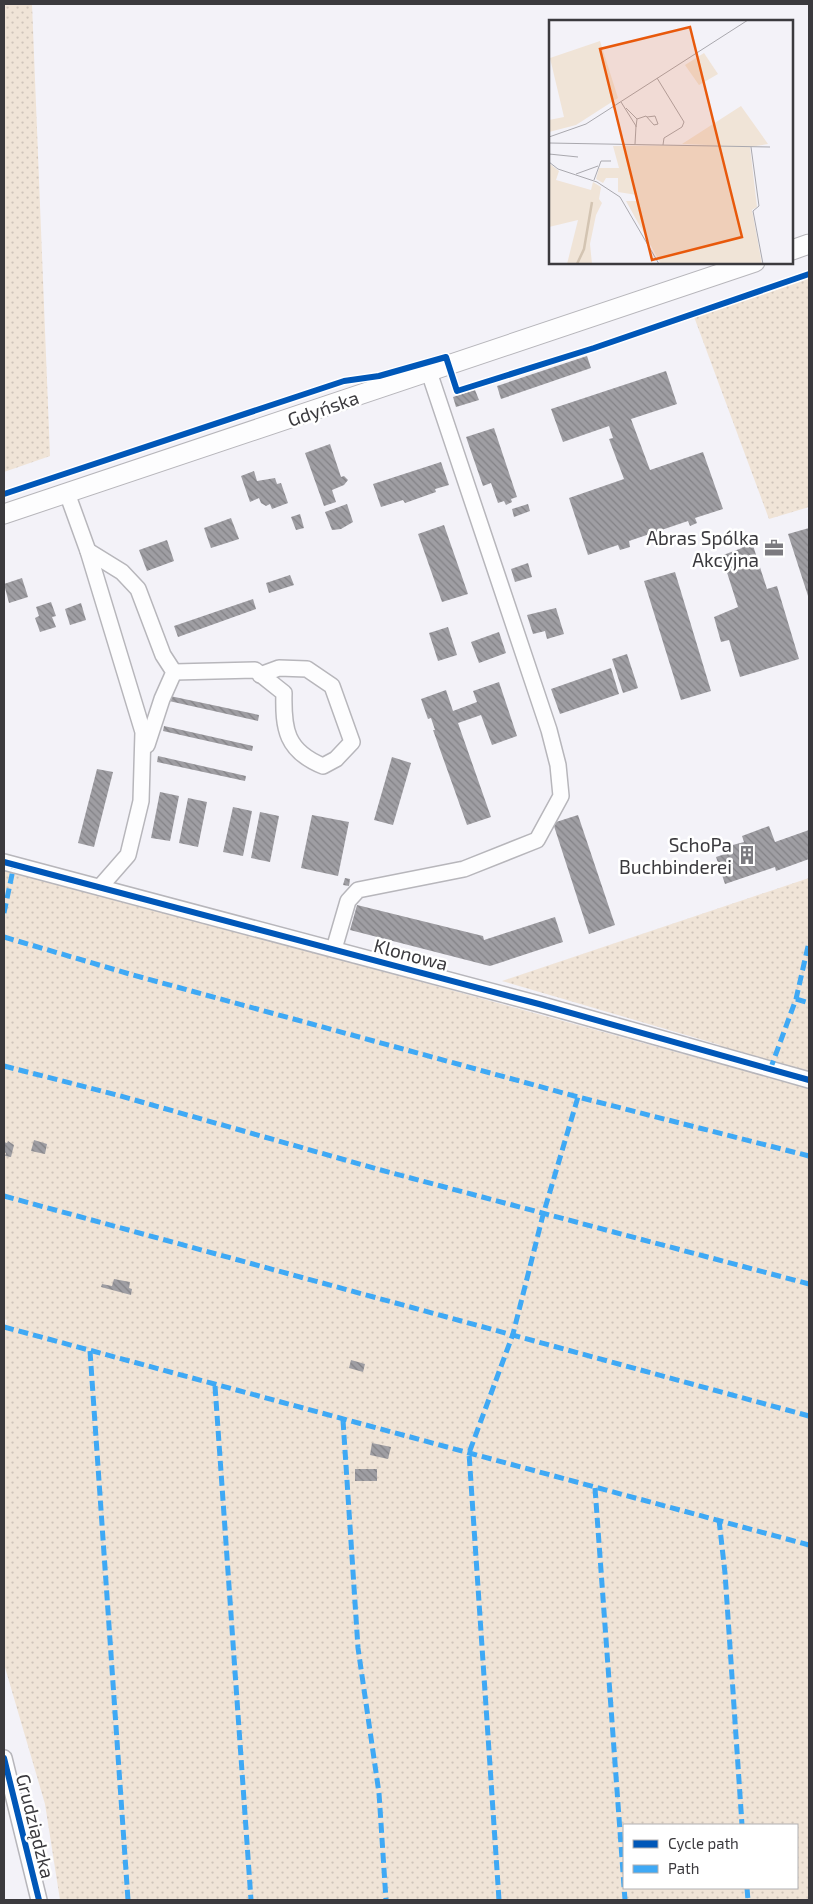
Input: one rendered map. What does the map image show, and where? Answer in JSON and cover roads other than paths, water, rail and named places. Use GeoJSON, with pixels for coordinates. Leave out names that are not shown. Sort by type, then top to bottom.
{"type":"FeatureCollection","features":[{"type":"Feature","properties":{"kind":"main road"},"geometry":{"type":"LineString","coordinates":[[793,250],[809,244]]}},
{"type":"Feature","properties":{"kind":"main road","name":"Gdyńska"},"geometry":{"type":"LineString","coordinates":[[4,514],[749,264]]}},
{"type":"Feature","properties":{"kind":"street"},"geometry":{"type":"LineString","coordinates":[[334,949],[348,901],[358,890],[464,869],[537,840],[561,796],[558,765],[549,730],[429,372]]}},
{"type":"Feature","properties":{"kind":"street"},"geometry":{"type":"LineString","coordinates":[[67,493],[88,551],[143,732],[141,801],[128,855],[100,887]]}},
{"type":"Feature","properties":{"kind":"street"},"geometry":{"type":"LineString","coordinates":[[88,551],[122,572],[138,588],[162,655],[174,672]]}},
{"type":"Feature","properties":{"kind":"street"},"geometry":{"type":"LineString","coordinates":[[174,672],[255,670],[260,675],[284,693],[283,717],[291,741],[305,759],[323,766],[336,759],[352,742],[332,686],[307,669],[279,668],[260,675]]}},
{"type":"Feature","properties":{"kind":"street"},"geometry":{"type":"LineString","coordinates":[[142,759],[165,692],[174,672]]}},
{"type":"Feature","properties":{"kind":"street","name":"Klonowa"},"geometry":{"type":"LineString","coordinates":[[4,862],[334,949],[809,1080]]}},
{"type":"Feature","properties":{"kind":"street","name":"Grudziądzka"},"geometry":{"type":"LineString","coordinates":[[4,1758],[39,1900]]}},
{"type":"Feature","properties":{"kind":"place","name":"Abras Spólka Akcyjna"},"geometry":{"type":"Point","coordinates":[774,548]}},
{"type":"Feature","properties":{"kind":"place","name":"SchoPa Buchbinderei"},"geometry":{"type":"Point","coordinates":[747,855]}}]}
